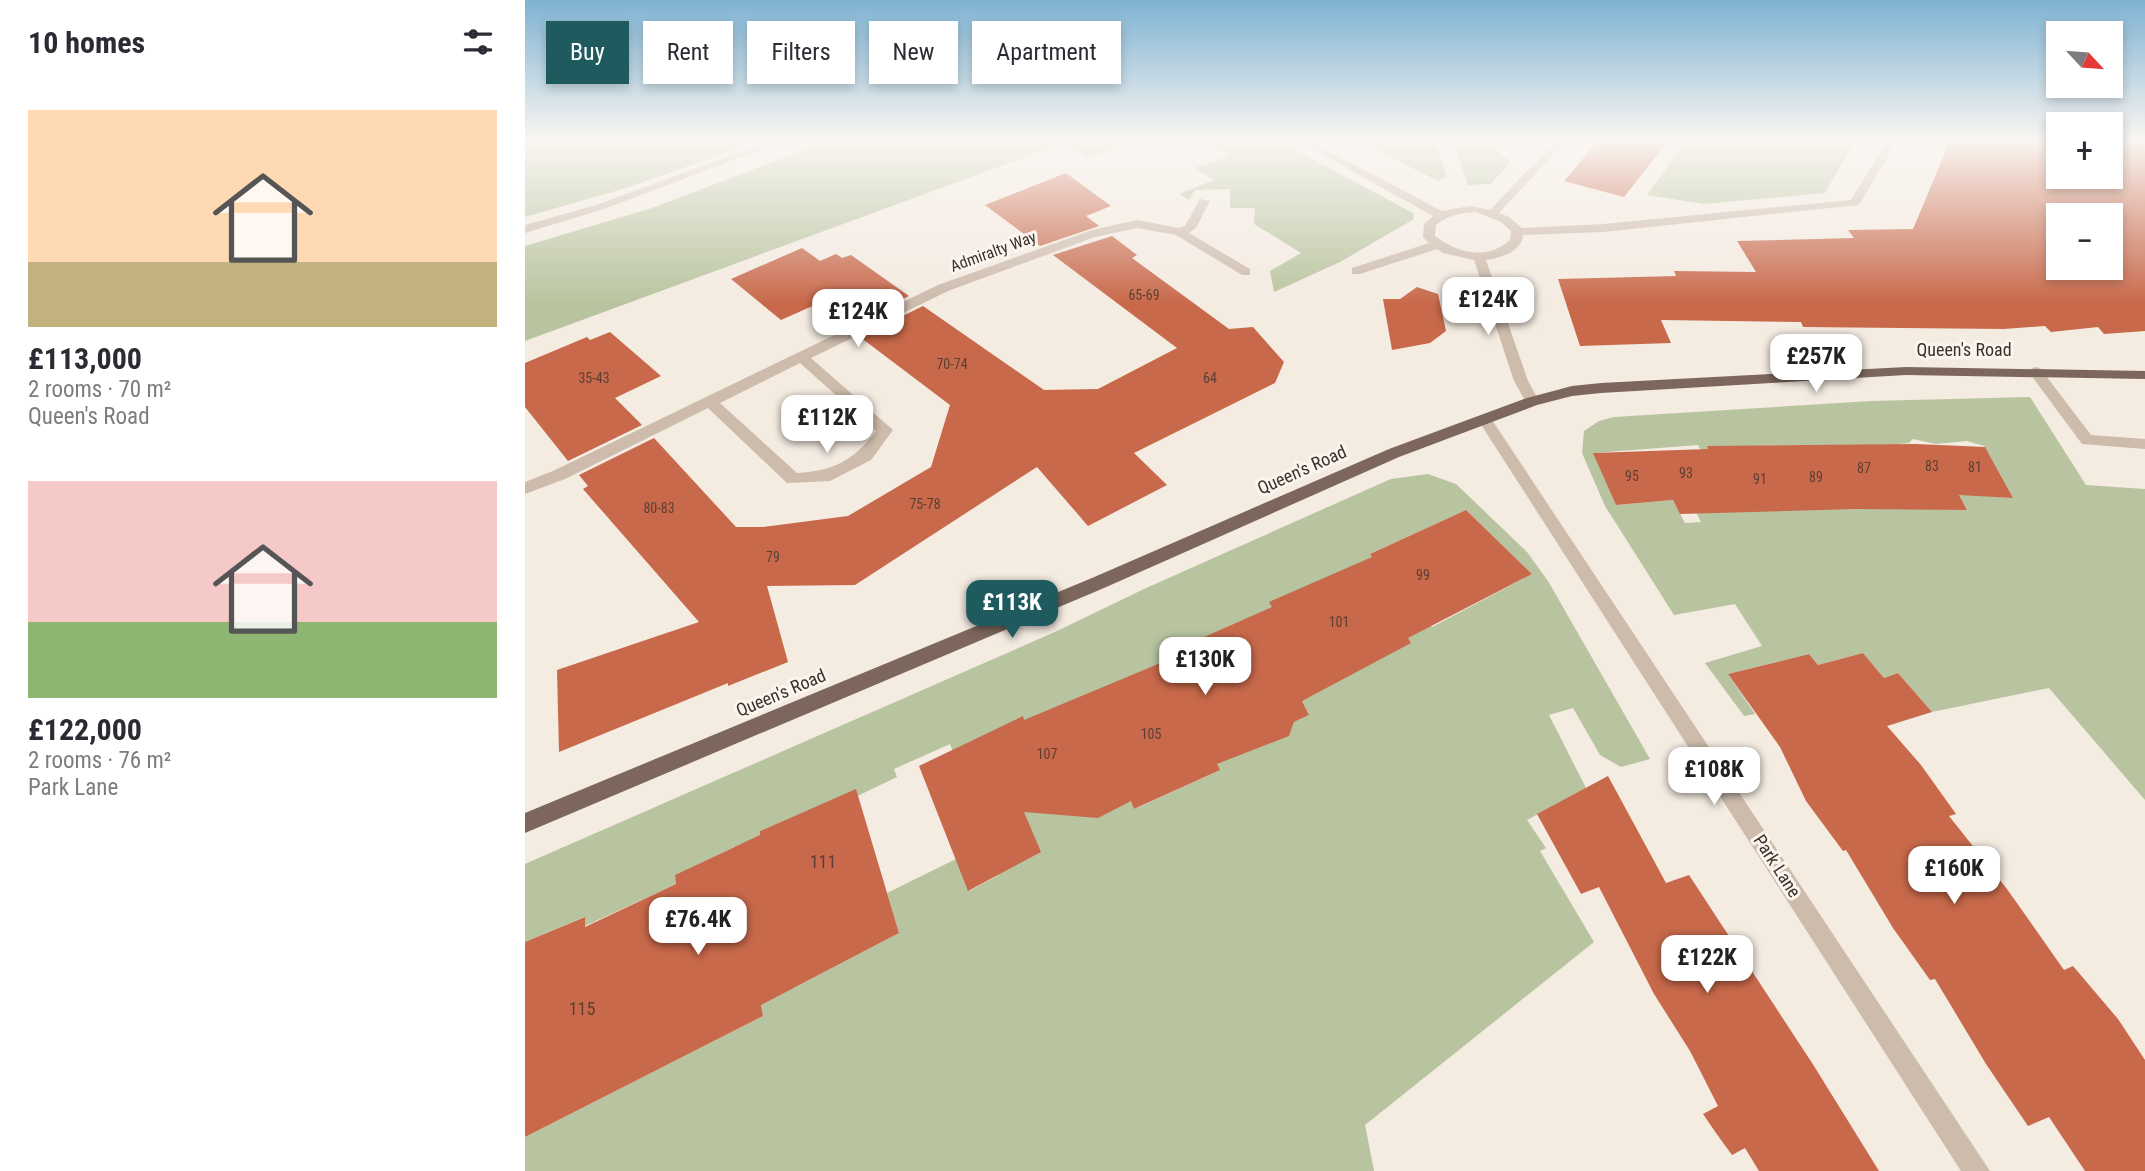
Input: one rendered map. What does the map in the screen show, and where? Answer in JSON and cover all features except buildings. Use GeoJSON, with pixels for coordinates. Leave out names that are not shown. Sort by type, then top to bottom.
{"type":"FeatureCollection","features":[{"type":"Feature","properties":{"kind":"main road","name":"Queen's Road"},"geometry":{"type":"LineString","coordinates":[[525,823],[1098,583],[1394,453],[1532,401],[1591,389],[1906,371],[2035,371],[2145,375]]}},
{"type":"Feature","properties":{"kind":"street"},"geometry":{"type":"LineString","coordinates":[[525,229],[631,196]]}},
{"type":"Feature","properties":{"kind":"street"},"geometry":{"type":"LineString","coordinates":[[1404,196],[1440,215]]}},
{"type":"Feature","properties":{"kind":"street"},"geometry":{"type":"LineString","coordinates":[[1493,213],[1509,196]]}},
{"type":"Feature","properties":{"kind":"street"},"geometry":{"type":"LineString","coordinates":[[1519,232],[1603,228],[1855,203],[1859,196]]}},
{"type":"Feature","properties":{"kind":"street"},"geometry":{"type":"LineString","coordinates":[[1180,232],[1190,228],[1204,201]]}},
{"type":"Feature","properties":{"kind":"street"},"geometry":{"type":"LineString","coordinates":[[1462,209],[1493,213],[1509,219],[1519,232],[1517,242],[1510,249],[1479,257],[1447,251],[1429,237],[1428,229],[1440,215],[1462,209]]}},
{"type":"Feature","properties":{"kind":"street","name":"Admiralty Way"},"geometry":{"type":"LineString","coordinates":[[525,488],[559,475],[943,288],[1092,234],[1137,224],[1180,232],[1246,272]]}},
{"type":"Feature","properties":{"kind":"street"},"geometry":{"type":"LineString","coordinates":[[1356,271],[1436,245]]}},
{"type":"Feature","properties":{"kind":"street"},"geometry":{"type":"LineString","coordinates":[[1479,257],[1521,381],[1532,401]]}},
{"type":"Feature","properties":{"kind":"street"},"geometry":{"type":"LineString","coordinates":[[710,402],[793,479],[824,477],[866,456],[885,430],[802,357]]}},
{"type":"Feature","properties":{"kind":"street"},"geometry":{"type":"LineString","coordinates":[[2035,371],[2087,440],[2145,444]]}},
{"type":"Feature","properties":{"kind":"street","name":"Park Lane"},"geometry":{"type":"LineString","coordinates":[[1485,420],[1977,1171]]}},
{"type":"Feature","properties":{"kind":"green space"},"geometry":{"type":"Polygon","coordinates":[[[525,196],[599,196],[525,217],[525,196]]]}},
{"type":"Feature","properties":{"kind":"green space"},"geometry":{"type":"Polygon","coordinates":[[[685,196],[920,196],[525,341],[525,246],[685,196]]]}},
{"type":"Feature","properties":{"kind":"green space"},"geometry":{"type":"Polygon","coordinates":[[[1230,196],[1381,196],[1413,213],[1414,219],[1340,262],[1274,292],[1270,271],[1301,253],[1254,224],[1255,208],[1230,208],[1230,196]]]}},
{"type":"Feature","properties":{"kind":"green space"},"geometry":{"type":"Polygon","coordinates":[[[1651,196],[1796,196],[1704,204],[1651,196]]]}},
{"type":"Feature","properties":{"kind":"green space"},"geometry":{"type":"Polygon","coordinates":[[[2030,397],[2086,485],[2145,489],[2145,800],[2049,688],[1932,712],[1898,673],[1884,678],[1863,653],[1818,665],[1809,654],[1728,674],[1755,714],[1744,716],[1705,663],[1762,646],[1735,604],[1674,615],[1605,506],[1582,453],[1584,431],[1599,421],[1614,417],[1871,401],[2030,397]],[[1913,439],[1909,443],[1900,444],[1932,509],[1967,510],[1955,488],[1979,489],[1983,496],[2013,498],[1984,446],[1967,441],[1936,444],[1913,439]],[[1698,445],[1594,453],[1616,505],[1673,500],[1685,523],[1701,522],[1696,512],[1725,494],[1698,445]],[[1782,445],[1708,448],[1855,509],[1883,446],[1782,445]]]}},
{"type":"Feature","properties":{"kind":"green space"},"geometry":{"type":"Polygon","coordinates":[[[1428,474],[1456,484],[1527,552],[1548,581],[1650,759],[1621,767],[1600,755],[1573,708],[1549,715],[1586,788],[1527,820],[1546,848],[1540,851],[1594,942],[1365,1125],[1374,1171],[525,1171],[525,1137],[763,1016],[734,847],[676,875],[676,884],[585,926],[584,917],[525,942],[525,864],[1055,632],[1144,589],[1391,479],[1428,474]],[[1466,510],[1370,554],[1432,627],[1532,574],[1466,510]],[[1257,614],[1179,648],[1219,730],[1289,735],[1294,722],[1309,715],[1257,614]],[[1084,698],[1135,809],[1220,770],[1084,698]],[[950,744],[894,769],[897,777],[820,814],[818,806],[760,831],[794,988],[899,933],[887,893],[956,859],[969,891],[999,875],[950,744]]]}}]}
